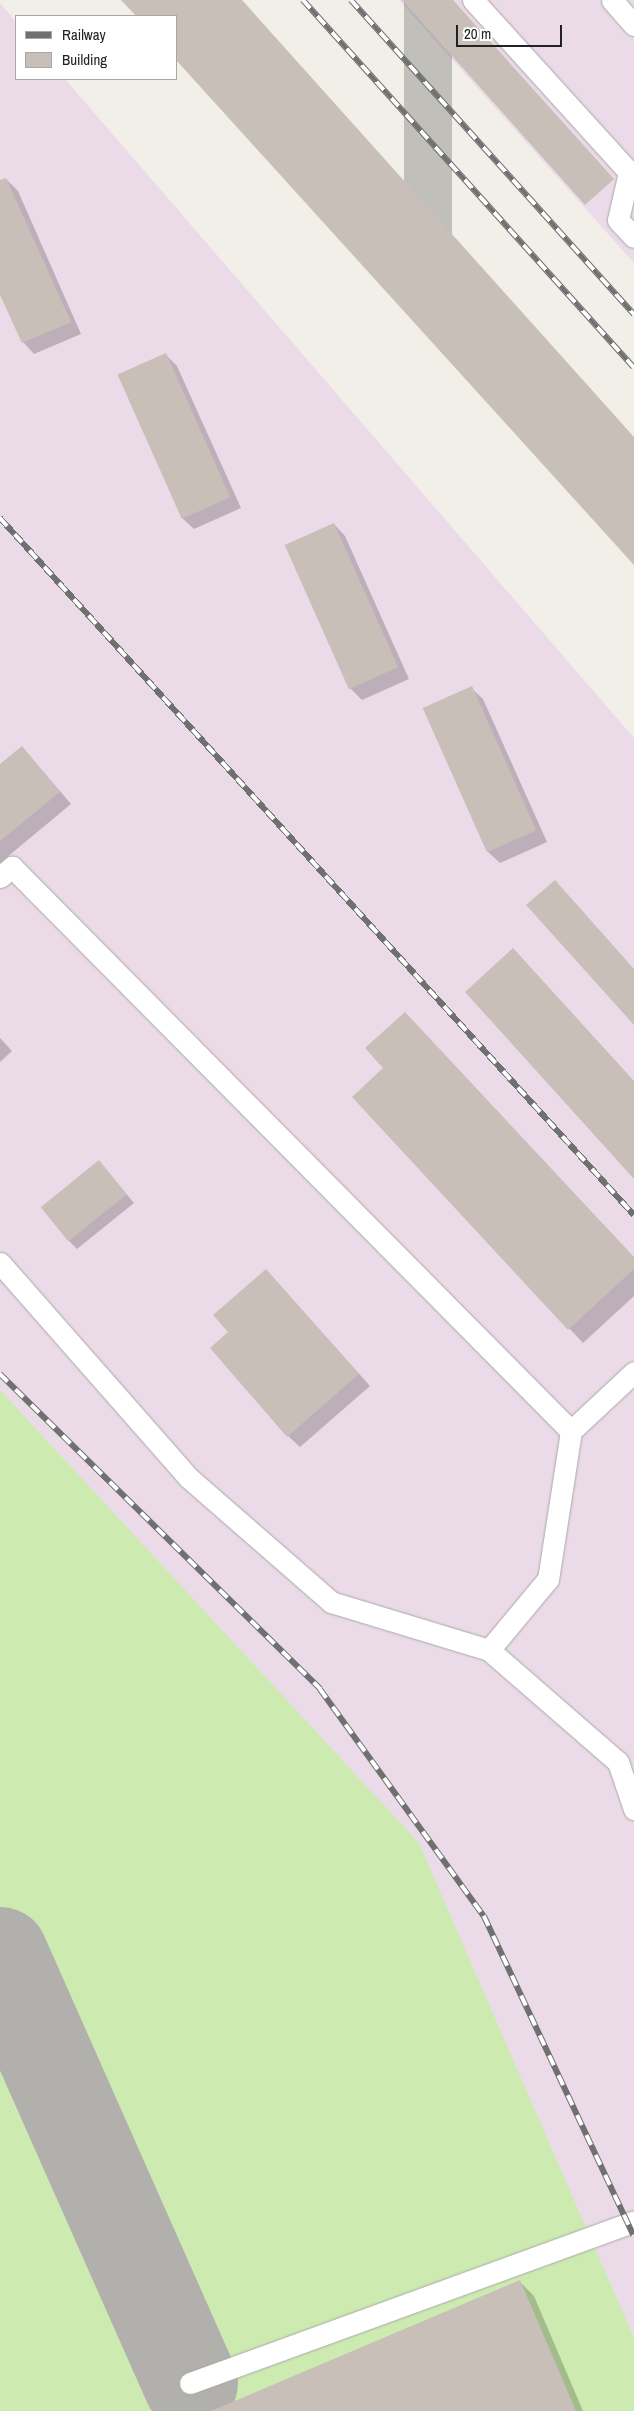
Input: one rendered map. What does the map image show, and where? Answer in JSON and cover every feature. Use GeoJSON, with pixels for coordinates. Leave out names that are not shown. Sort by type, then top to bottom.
{"type":"FeatureCollection","features":[{"type":"Feature","properties":{"kind":"lane"},"geometry":{"type":"LineString","coordinates":[[473,0],[629,172],[618,220],[634,237]]}},
{"type":"Feature","properties":{"kind":"lane"},"geometry":{"type":"LineString","coordinates":[[612,0],[634,25]]}},
{"type":"Feature","properties":{"kind":"lane"},"geometry":{"type":"LineString","coordinates":[[0,876],[12,867],[571,1431]]}},
{"type":"Feature","properties":{"kind":"lane"},"geometry":{"type":"LineString","coordinates":[[0,1263],[189,1478],[331,1602],[489,1650],[618,1762],[634,1809]]}},
{"type":"Feature","properties":{"kind":"lane"},"geometry":{"type":"LineString","coordinates":[[489,1650],[548,1579],[571,1431],[634,1372]]}},
{"type":"Feature","properties":{"kind":"lane"},"geometry":{"type":"LineString","coordinates":[[190,2384],[634,2221]]}},
{"type":"Feature","properties":{"kind":"shaded area"},"geometry":{"type":"Polygon","coordinates":[[[399,0],[634,0],[634,263],[399,0]]]}},
{"type":"Feature","properties":{"kind":"shaded area"},"geometry":{"type":"Polygon","coordinates":[[[0,3],[15,21],[15,80],[66,80],[634,738],[634,2411],[0,2411],[0,3]]]}},
{"type":"Feature","properties":{"kind":"green space"},"geometry":{"type":"Polygon","coordinates":[[[0,1390],[419,1843],[634,2338],[634,2411],[0,2411],[0,1390]]]}},
{"type":"Feature","properties":{"kind":"building"},"geometry":{"type":"Polygon","coordinates":[[[121,0],[242,0],[634,437],[634,565],[178,62],[178,15],[135,15],[121,0]]]}},
{"type":"Feature","properties":{"kind":"building"},"geometry":{"type":"Polygon","coordinates":[[[402,0],[453,0],[614,179],[585,205],[402,0]]]}},
{"type":"Feature","properties":{"kind":"building"},"geometry":{"type":"Polygon","coordinates":[[[6,178],[71,322],[22,343],[0,295],[0,180],[6,178]]]}},
{"type":"Feature","properties":{"kind":"building"},"geometry":{"type":"Polygon","coordinates":[[[166,353],[230,497],[182,519],[118,375],[166,353]]]}},
{"type":"Feature","properties":{"kind":"building"},"geometry":{"type":"Polygon","coordinates":[[[334,523],[398,667],[349,689],[285,545],[334,523]]]}},
{"type":"Feature","properties":{"kind":"building"},"geometry":{"type":"Polygon","coordinates":[[[472,686],[536,830],[487,852],[423,708],[472,686]]]}},
{"type":"Feature","properties":{"kind":"building"},"geometry":{"type":"Polygon","coordinates":[[[22,746],[60,792],[0,841],[0,764],[22,746]]]}},
{"type":"Feature","properties":{"kind":"building"},"geometry":{"type":"Polygon","coordinates":[[[555,880],[634,969],[634,1025],[526,905],[555,880]]]}},
{"type":"Feature","properties":{"kind":"building"},"geometry":{"type":"Polygon","coordinates":[[[513,948],[634,1081],[634,1179],[465,992],[513,948]]]}},
{"type":"Feature","properties":{"kind":"building"},"geometry":{"type":"Polygon","coordinates":[[[405,1012],[634,1257],[634,1269],[568,1330],[352,1097],[383,1068],[365,1048],[405,1012]]]}},
{"type":"Feature","properties":{"kind":"building"},"geometry":{"type":"Polygon","coordinates":[[[99,1160],[127,1194],[68,1241],[41,1207],[99,1160]]]}},
{"type":"Feature","properties":{"kind":"building"},"geometry":{"type":"Polygon","coordinates":[[[266,1269],[359,1374],[287,1437],[210,1348],[228,1332],[213,1315],[266,1269]]]}},
{"type":"Feature","properties":{"kind":"building"},"geometry":{"type":"Polygon","coordinates":[[[520,2280],[576,2411],[211,2411],[461,2305],[520,2280]]]}},
{"type":"Feature","properties":{"kind":"taxiway"},"geometry":{"type":"LineString","coordinates":[[0,1954],[190,2383]]}},
{"type":"Feature","properties":{"kind":"railway"},"geometry":{"type":"LineString","coordinates":[[303,0],[634,367]]}},
{"type":"Feature","properties":{"kind":"railway"},"geometry":{"type":"LineString","coordinates":[[351,0],[634,314]]}},
{"type":"Feature","properties":{"kind":"railway"},"geometry":{"type":"LineString","coordinates":[[0,518],[634,1215]]}},
{"type":"Feature","properties":{"kind":"railway"},"geometry":{"type":"LineString","coordinates":[[0,1374],[320,1689],[484,1916],[634,2236]]}}]}
